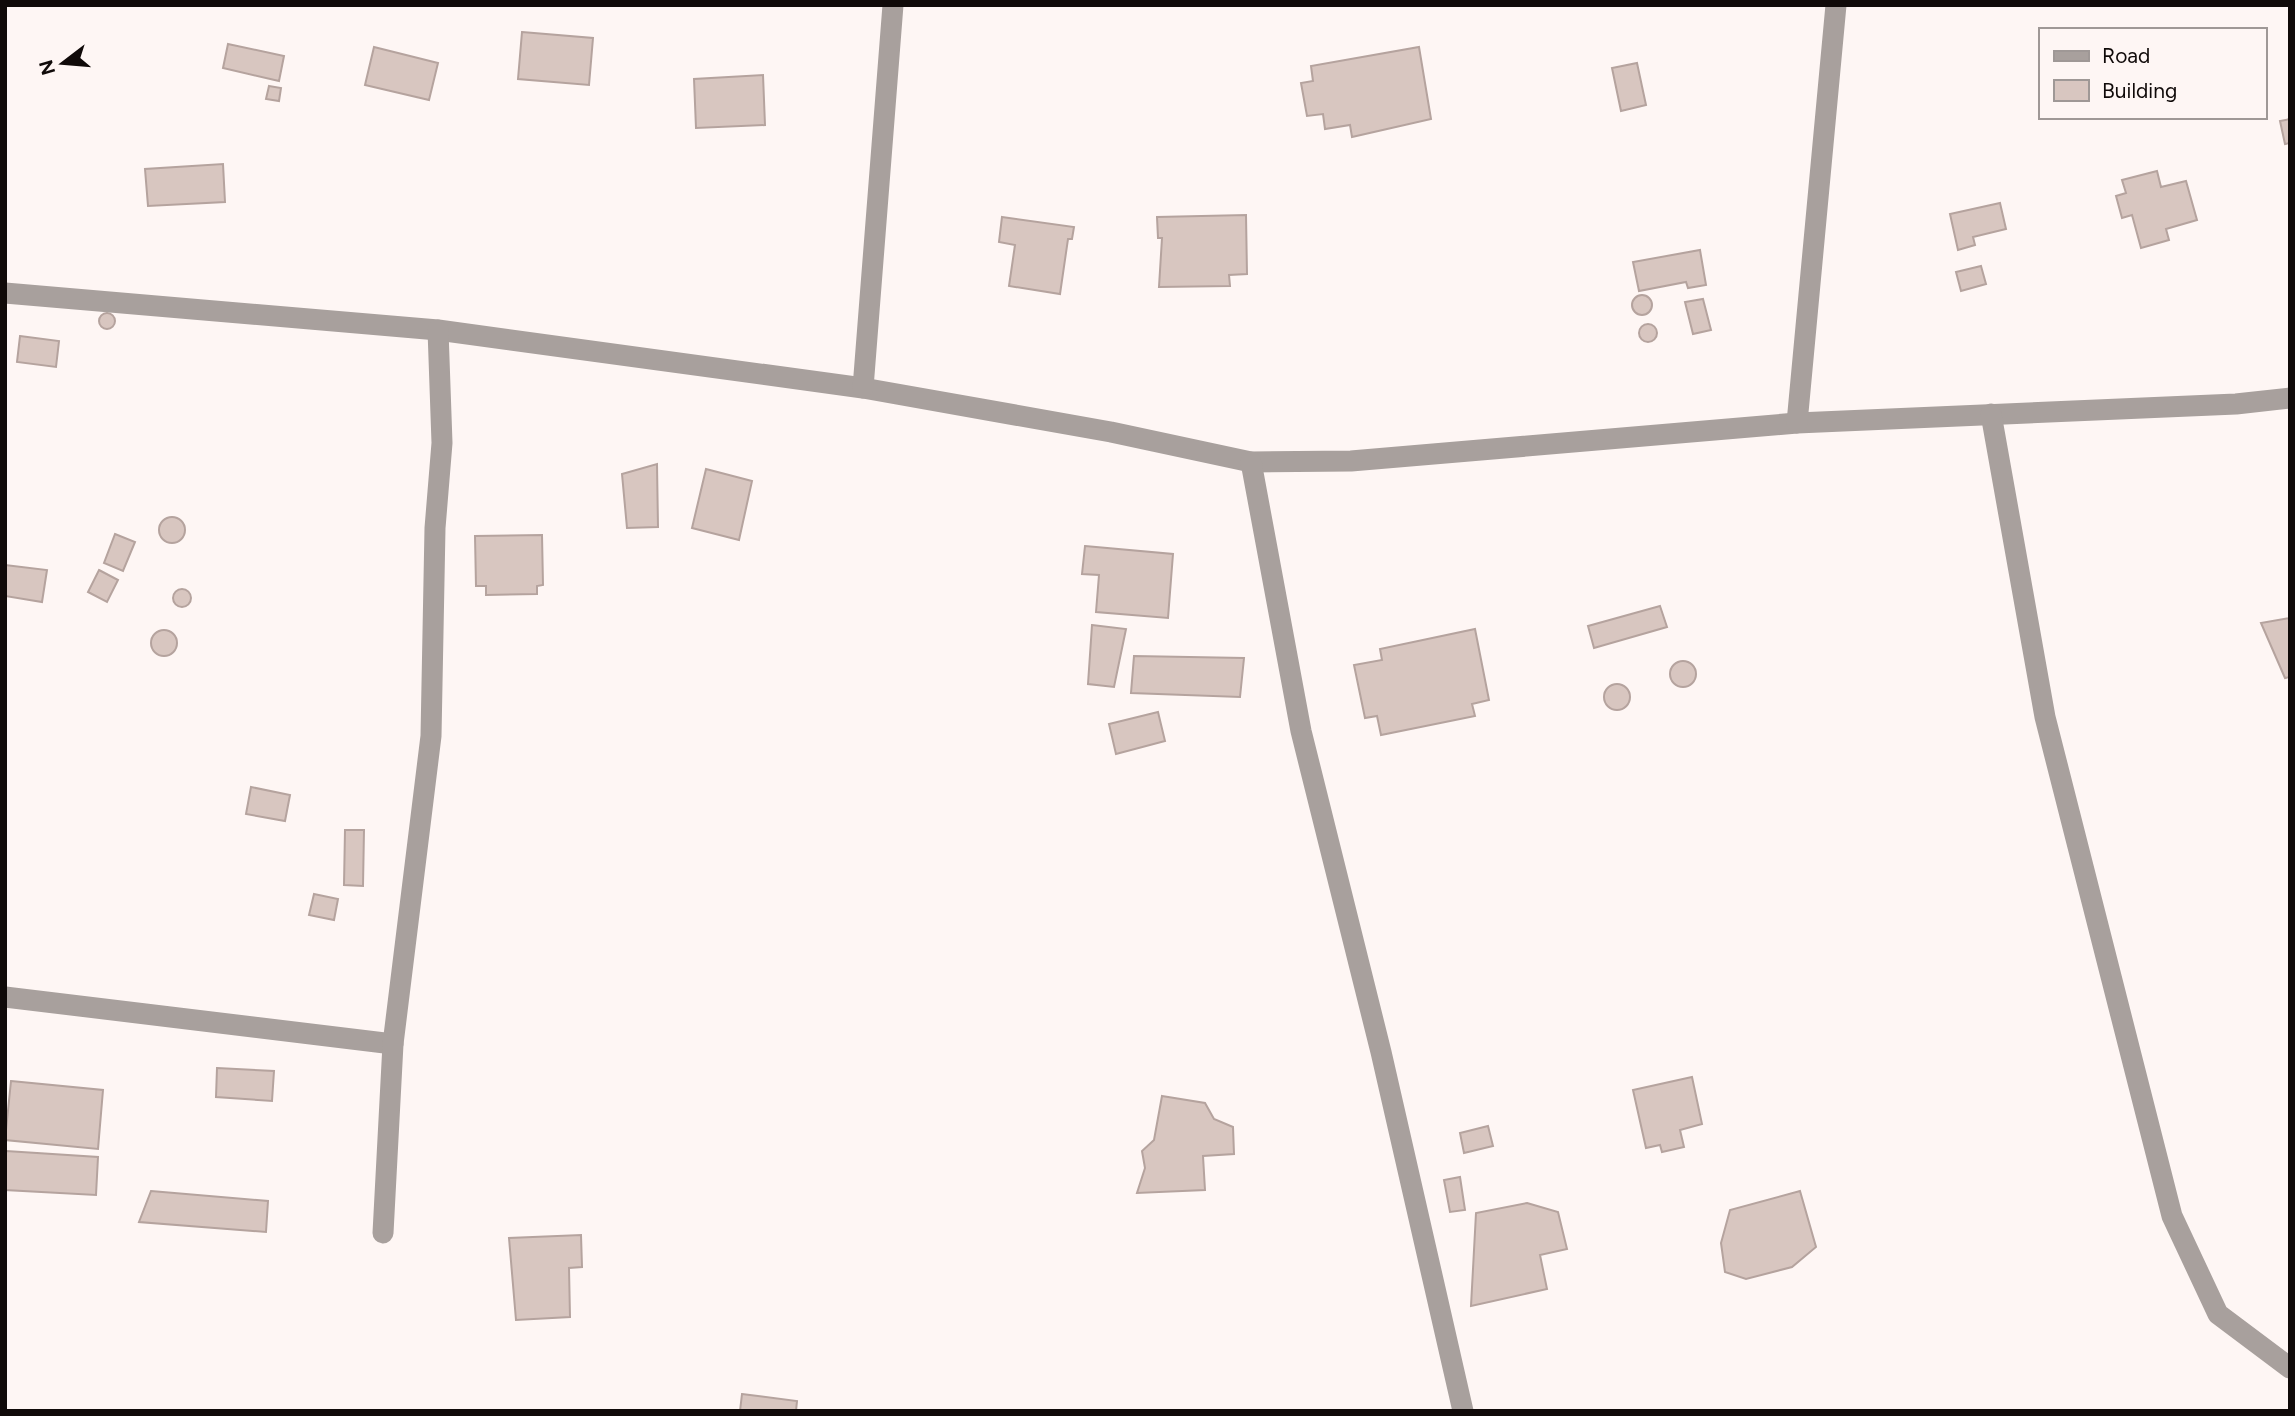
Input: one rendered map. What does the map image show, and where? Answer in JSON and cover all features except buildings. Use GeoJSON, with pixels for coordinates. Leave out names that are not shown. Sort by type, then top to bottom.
{"type":"FeatureCollection","features":[{"type":"Feature","properties":{"kind":"street"},"geometry":{"type":"LineString","coordinates":[[863,388],[893,5]]}},
{"type":"Feature","properties":{"kind":"street"},"geometry":{"type":"LineString","coordinates":[[1797,423],[1836,5]]}},
{"type":"Feature","properties":{"kind":"street"},"geometry":{"type":"LineString","coordinates":[[5,293],[438,330],[863,388],[1111,432],[1251,462],[1351,461],[1797,423],[2235,404],[2290,398]]}},
{"type":"Feature","properties":{"kind":"street"},"geometry":{"type":"LineString","coordinates":[[383,1233],[393,1044],[431,736],[435,528],[442,443],[438,330]]}},
{"type":"Feature","properties":{"kind":"street"},"geometry":{"type":"LineString","coordinates":[[1991,414],[2045,717],[2172,1216],[2218,1314],[2290,1368]]}},
{"type":"Feature","properties":{"kind":"street"},"geometry":{"type":"LineString","coordinates":[[1251,462],[1301,731],[1381,1052],[1463,1411]]}},
{"type":"Feature","properties":{"kind":"street"},"geometry":{"type":"LineString","coordinates":[[5,997],[393,1044]]}}]}
